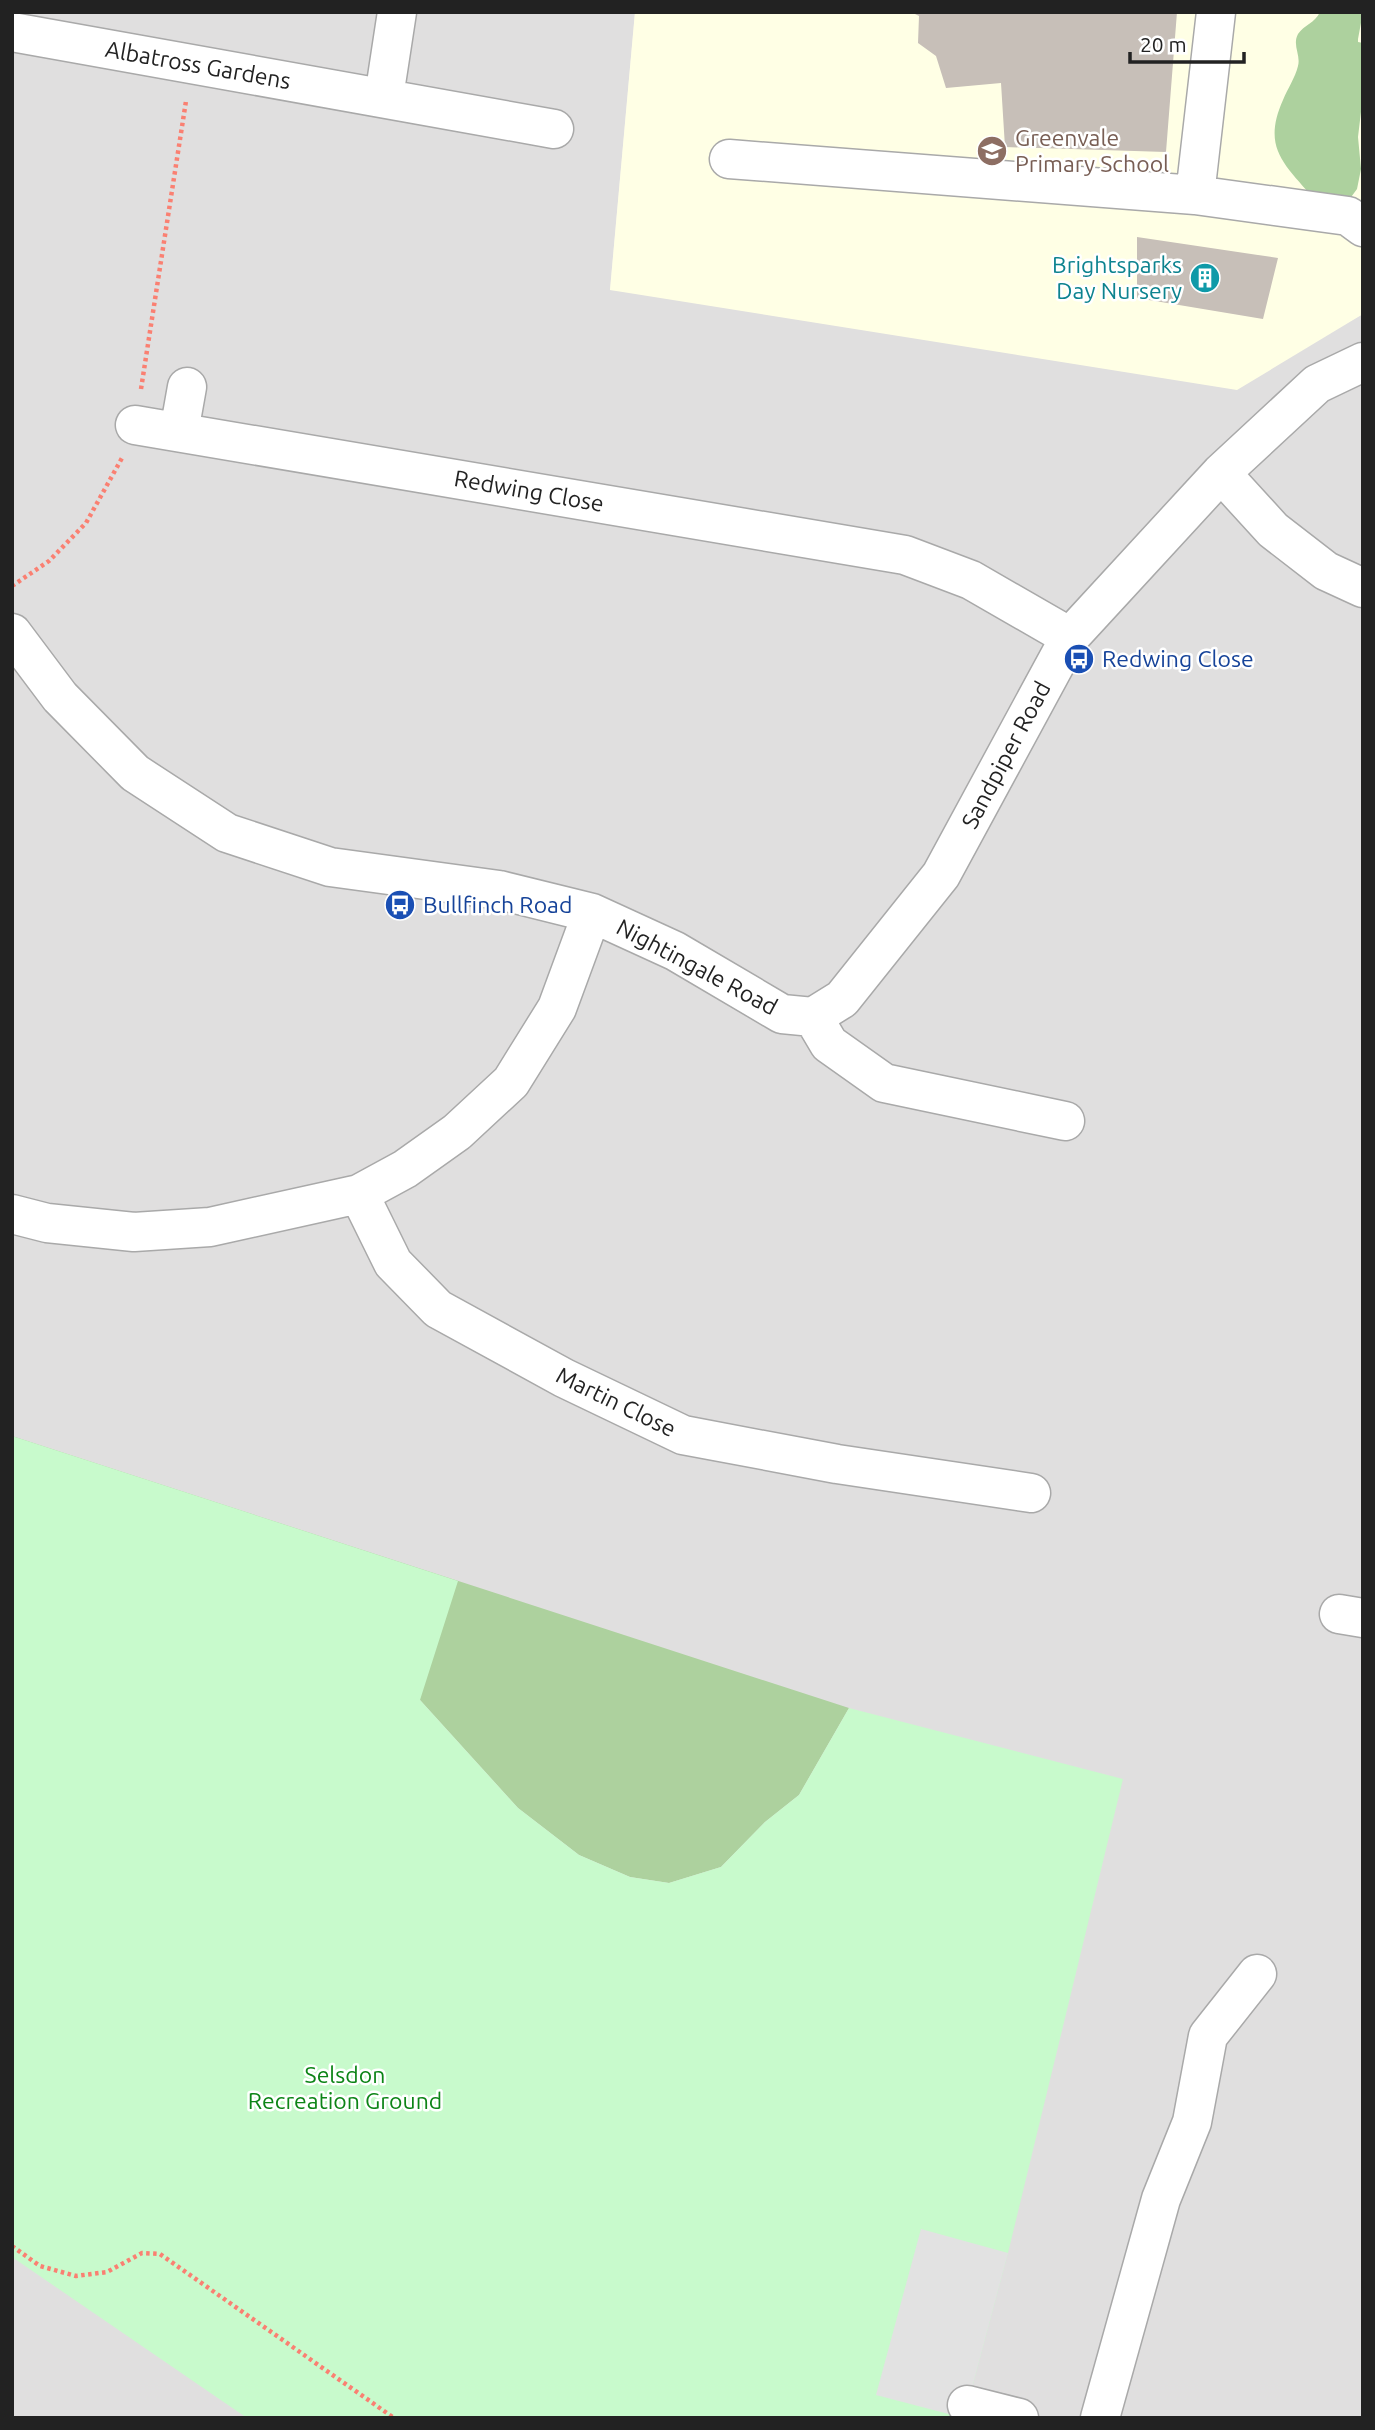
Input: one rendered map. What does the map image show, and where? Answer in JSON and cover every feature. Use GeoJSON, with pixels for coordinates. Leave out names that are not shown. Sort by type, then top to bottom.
{"type":"FeatureCollection","features":[{"type":"Feature","properties":{"kind":"street"},"geometry":{"type":"LineString","coordinates":[[384,97],[397,12]]}},
{"type":"Feature","properties":{"kind":"street"},"geometry":{"type":"LineString","coordinates":[[1195,194],[1216,12]]}},
{"type":"Feature","properties":{"kind":"street","name":"Albatross Gardens"},"geometry":{"type":"LineString","coordinates":[[12,32],[554,129]]}},
{"type":"Feature","properties":{"kind":"street"},"geometry":{"type":"LineString","coordinates":[[729,159],[1195,194],[1348,216],[1363,227]]}},
{"type":"Feature","properties":{"kind":"street","name":"Sandpiper Road"},"geometry":{"type":"LineString","coordinates":[[813,1017],[842,999],[941,875],[1070,637],[1221,473],[1317,384],[1363,362]]}},
{"type":"Feature","properties":{"kind":"street"},"geometry":{"type":"LineString","coordinates":[[179,432],[187,387]]}},
{"type":"Feature","properties":{"kind":"street","name":"Redwing Close"},"geometry":{"type":"LineString","coordinates":[[135,425],[905,555],[971,580],[1070,637]]}},
{"type":"Feature","properties":{"kind":"street"},"geometry":{"type":"LineString","coordinates":[[1221,473],[1273,530],[1326,571],[1363,588]]}},
{"type":"Feature","properties":{"kind":"street","name":"Nightingale Road"},"geometry":{"type":"LineString","coordinates":[[12,633],[60,697],[135,773],[227,833],[330,867],[499,890],[592,913],[675,951],[782,1014],[813,1017]]}},
{"type":"Feature","properties":{"kind":"street"},"geometry":{"type":"LineString","coordinates":[[12,1214],[47,1223],[134,1232],[210,1227],[359,1194],[405,1170],[457,1132],[511,1082],[557,1008],[592,913]]}},
{"type":"Feature","properties":{"kind":"street"},"geometry":{"type":"LineString","coordinates":[[813,1017],[829,1044],[884,1083],[1065,1121]]}},
{"type":"Feature","properties":{"kind":"street","name":"Martin Close"},"geometry":{"type":"LineString","coordinates":[[359,1194],[393,1263],[438,1309],[564,1378],[683,1435],[837,1464],[1031,1493]]}},
{"type":"Feature","properties":{"kind":"street"},"geometry":{"type":"LineString","coordinates":[[1100,2418],[1161,2199],[1192,2122],[1208,2036],[1257,1974]]}},
{"type":"Feature","properties":{"kind":"street"},"geometry":{"type":"LineString","coordinates":[[967,2405],[1019,2418]]}},
{"type":"Feature","properties":{"kind":"path"},"geometry":{"type":"LineString","coordinates":[[12,586],[50,561],[86,523],[118,468],[135,425],[192,65]]}},
{"type":"Feature","properties":{"kind":"path"},"geometry":{"type":"LineString","coordinates":[[12,2246],[40,2266],[76,2276],[107,2272],[142,2253],[160,2254],[394,2418]]}},
{"type":"Feature","properties":{"kind":"shaded area"},"geometry":{"type":"Polygon","coordinates":[[[12,12],[635,12],[610,290],[1320,338],[1363,314],[1363,2418],[12,2418],[12,12]]]}},
{"type":"Feature","properties":{"kind":"shaded area","name":"Greenvale Primary School"},"geometry":{"type":"Polygon","coordinates":[[[635,12],[1363,12],[1363,314],[1237,390],[610,290],[635,12]]]}},
{"type":"Feature","properties":{"kind":"shaded area"},"geometry":{"type":"Polygon","coordinates":[[[921,2229],[1008,2253],[964,2418],[876,2395],[921,2229]]]}},
{"type":"Feature","properties":{"kind":"green space"},"geometry":{"type":"Polygon","coordinates":[[[1320,12],[1363,12],[1358,39],[1358,42],[1363,43],[1363,95],[1358,137],[1361,169],[1357,189],[1346,204],[1314,199],[1286,166],[1276,144],[1277,117],[1298,66],[1296,38],[1320,12]]]}},
{"type":"Feature","properties":{"kind":"green space"},"geometry":{"type":"Polygon","coordinates":[[[12,1436],[849,1708],[799,1795],[765,1822],[721,1867],[669,1883],[630,1877],[579,1855],[518,1808],[420,1700],[12,1436]]]}},
{"type":"Feature","properties":{"kind":"green space","name":"Selsdon Recreation Ground"},"geometry":{"type":"Polygon","coordinates":[[[12,1436],[458,1581],[420,1700],[518,1808],[579,1855],[630,1877],[669,1883],[721,1867],[765,1822],[799,1795],[849,1708],[1123,1779],[1008,2253],[964,2418],[247,2418],[12,2257],[12,1436]]]}},
{"type":"Feature","properties":{"kind":"building","name":"Greenvale Primary School"},"geometry":{"type":"Polygon","coordinates":[[[911,12],[1177,12],[1166,152],[1005,147],[1001,83],[946,88],[936,56],[918,43],[919,16],[911,12]]]}},
{"type":"Feature","properties":{"kind":"building","name":"Brightsparks Day Nursery"},"geometry":{"type":"Polygon","coordinates":[[[1137,237],[1278,258],[1263,319],[1137,298],[1137,237]]]}},
{"type":"Feature","properties":{"kind":"place","name":"Greenvale Primary School"},"geometry":{"type":"Point","coordinates":[992,151]}},
{"type":"Feature","properties":{"kind":"place","name":"Brightsparks Day Nursery"},"geometry":{"type":"Point","coordinates":[1205,278]}},
{"type":"Feature","properties":{"kind":"place","name":"Redwing Close"},"geometry":{"type":"Point","coordinates":[1079,659]}},
{"type":"Feature","properties":{"kind":"place","name":"Bullfinch Road"},"geometry":{"type":"Point","coordinates":[400,905]}}]}
